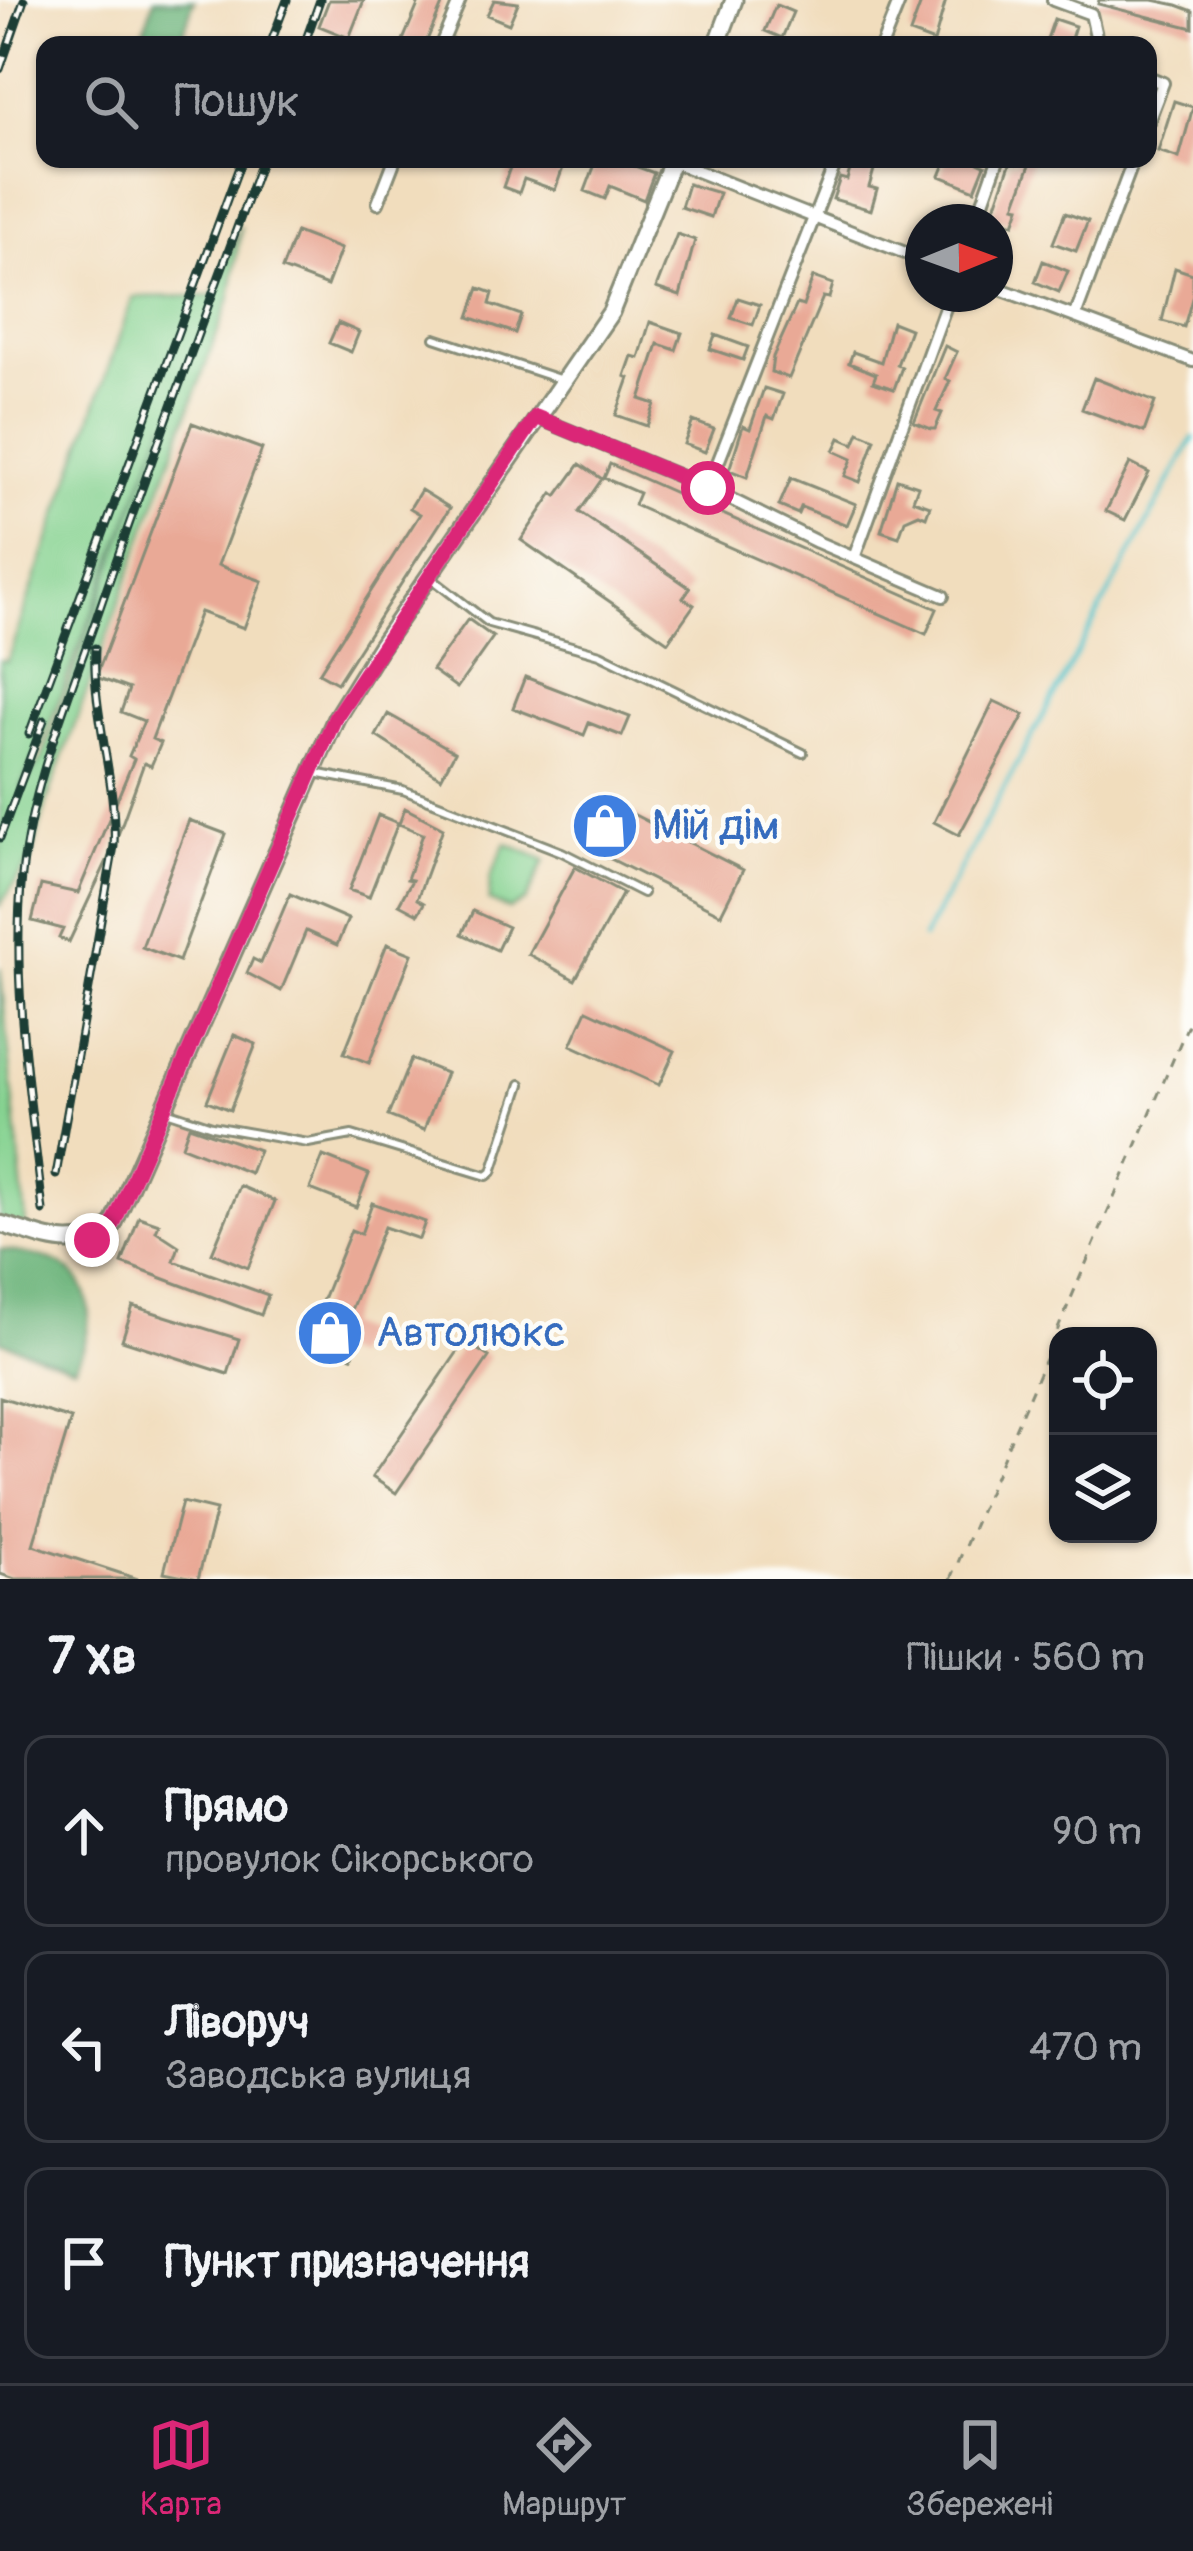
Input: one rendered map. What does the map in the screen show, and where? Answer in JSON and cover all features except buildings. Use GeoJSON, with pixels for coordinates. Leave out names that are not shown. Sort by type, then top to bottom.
{"type":"FeatureCollection","features":[{"type":"Feature","properties":{"kind":"street"},"geometry":{"type":"LineString","coordinates":[[445,36],[460,0]]}},
{"type":"Feature","properties":{"kind":"street"},"geometry":{"type":"LineString","coordinates":[[720,36],[734,0]]}},
{"type":"Feature","properties":{"kind":"street"},"geometry":{"type":"LineString","coordinates":[[886,36],[900,0]]}},
{"type":"Feature","properties":{"kind":"street"},"geometry":{"type":"LineString","coordinates":[[1053,0],[1091,14]]}},
{"type":"Feature","properties":{"kind":"street"},"geometry":{"type":"LineString","coordinates":[[1091,14],[1102,0]]}},
{"type":"Feature","properties":{"kind":"street"},"geometry":{"type":"LineString","coordinates":[[1091,14],[1096,36]]}},
{"type":"Feature","properties":{"kind":"street"},"geometry":{"type":"LineString","coordinates":[[378,203],[392,168]]}},
{"type":"Feature","properties":{"kind":"street"},"geometry":{"type":"LineString","coordinates":[[0,1224],[70,1243],[92,1240],[113,1225],[335,718],[428,575],[611,313],[667,168]]}},
{"type":"Feature","properties":{"kind":"street"},"geometry":{"type":"LineString","coordinates":[[691,168],[905,252]]}},
{"type":"Feature","properties":{"kind":"street"},"geometry":{"type":"LineString","coordinates":[[708,488],[833,168]]}},
{"type":"Feature","properties":{"kind":"street"},"geometry":{"type":"LineString","coordinates":[[982,204],[995,168]]}},
{"type":"Feature","properties":{"kind":"street"},"geometry":{"type":"LineString","coordinates":[[1076,314],[1131,168]]}},
{"type":"Feature","properties":{"kind":"street"},"geometry":{"type":"LineString","coordinates":[[1013,293],[1193,361]]}},
{"type":"Feature","properties":{"kind":"street"},"geometry":{"type":"LineString","coordinates":[[854,558],[943,312]]}},
{"type":"Feature","properties":{"kind":"street"},"geometry":{"type":"LineString","coordinates":[[536,417],[708,488],[943,596]]}},
{"type":"Feature","properties":{"kind":"lane"},"geometry":{"type":"LineString","coordinates":[[435,338],[565,381]]}},
{"type":"Feature","properties":{"kind":"lane"},"geometry":{"type":"LineString","coordinates":[[428,575],[489,623],[600,654],[803,753]]}},
{"type":"Feature","properties":{"kind":"lane"},"geometry":{"type":"LineString","coordinates":[[311,772],[403,790],[562,852],[644,893]]}},
{"type":"Feature","properties":{"kind":"lane"},"geometry":{"type":"LineString","coordinates":[[162,1110],[212,1126],[308,1143],[352,1135],[482,1176],[492,1172],[521,1084]]}},
{"type":"Feature","properties":{"kind":"path"},"geometry":{"type":"LineString","coordinates":[[950,1579],[1193,1013]]}},
{"type":"Feature","properties":{"kind":"green space"},"geometry":{"type":"Polygon","coordinates":[[[154,0],[194,0],[183,36],[142,36],[154,0]]]}},
{"type":"Feature","properties":{"kind":"green space"},"geometry":{"type":"Polygon","coordinates":[[[241,226],[230,298],[48,798],[31,859],[0,905],[0,660],[7,661],[133,297],[213,296],[241,226]],[[165,422],[43,741],[20,788],[42,759],[165,422]]]}},
{"type":"Feature","properties":{"kind":"green space"},"geometry":{"type":"Polygon","coordinates":[[[506,843],[545,860],[526,901],[509,909],[489,901],[490,879],[506,843]]]}},
{"type":"Feature","properties":{"kind":"green space"},"geometry":{"type":"Polygon","coordinates":[[[0,967],[25,1213],[26,1231],[0,1224],[0,967]]]}},
{"type":"Feature","properties":{"kind":"green space"},"geometry":{"type":"Polygon","coordinates":[[[0,1249],[52,1260],[80,1283],[88,1325],[74,1367],[0,1341],[0,1249]]]}},
{"type":"Feature","properties":{"kind":"waterway"},"geometry":{"type":"LineString","coordinates":[[923,938],[1193,438]]}},
{"type":"Feature","properties":{"kind":"railway"},"geometry":{"type":"LineString","coordinates":[[0,69],[24,0]]}},
{"type":"Feature","properties":{"kind":"railway"},"geometry":{"type":"LineString","coordinates":[[273,36],[287,0]]}},
{"type":"Feature","properties":{"kind":"railway"},"geometry":{"type":"LineString","coordinates":[[307,36],[320,0]]}},
{"type":"Feature","properties":{"kind":"railway"},"geometry":{"type":"LineString","coordinates":[[29,734],[239,168]]}},
{"type":"Feature","properties":{"kind":"railway"},"geometry":{"type":"LineString","coordinates":[[43,1211],[19,959],[22,875],[33,810],[62,715],[259,168]]}},
{"type":"Feature","properties":{"kind":"railway"},"geometry":{"type":"LineString","coordinates":[[56,1175],[114,846],[95,648]]}},
{"type":"Feature","properties":{"kind":"railway"},"geometry":{"type":"LineString","coordinates":[[0,838],[44,720]]}},
{"type":"Feature","properties":{"kind":"place","name":"Мій дім"},"geometry":{"type":"Point","coordinates":[605,826]}},
{"type":"Feature","properties":{"kind":"place","name":"Автолюкс"},"geometry":{"type":"Point","coordinates":[330,1333]}},
{"type":"Feature","properties":{"kind":"route"},"geometry":{"type":"LineString","coordinates":[[92,1240],[113,1225],[335,718],[536,417],[708,488]]}}]}
